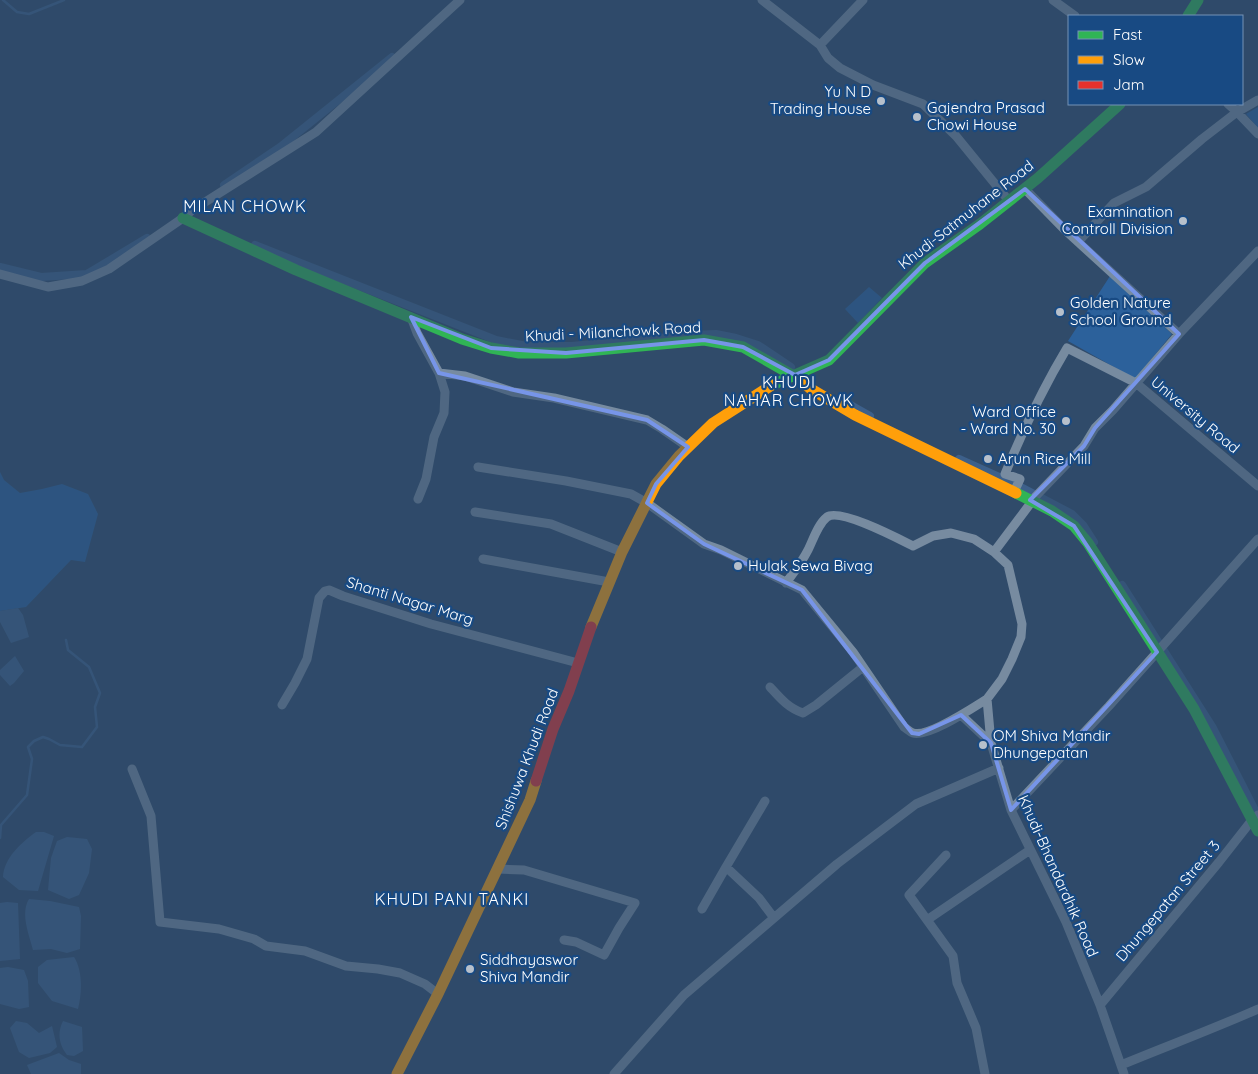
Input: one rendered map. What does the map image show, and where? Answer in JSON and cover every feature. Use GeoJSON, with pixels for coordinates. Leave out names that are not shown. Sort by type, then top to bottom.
{"type":"FeatureCollection","features":[{"type":"Feature","properties":{"kind":"street"},"geometry":{"type":"LineString","coordinates":[[0,274],[48,287],[82,282],[109,269],[183,218],[190,211],[316,132],[460,0]]}},
{"type":"Feature","properties":{"kind":"street"},"geometry":{"type":"LineString","coordinates":[[762,0],[820,46],[828,58],[840,68],[873,85],[923,104],[956,136],[1009,201]]}},
{"type":"Feature","properties":{"kind":"street"},"geometry":{"type":"LineString","coordinates":[[820,46],[863,0]]}},
{"type":"Feature","properties":{"kind":"street"},"geometry":{"type":"LineString","coordinates":[[1053,0],[1074,15]]}},
{"type":"Feature","properties":{"kind":"street"},"geometry":{"type":"LineString","coordinates":[[1189,15],[1198,0]]}},
{"type":"Feature","properties":{"kind":"street"},"geometry":{"type":"LineString","coordinates":[[1078,242],[1114,203],[1146,187],[1202,139],[1238,112],[1258,100]]}},
{"type":"Feature","properties":{"kind":"street","name":"Khudi-Satmuhane Road"},"geometry":{"type":"LineString","coordinates":[[688,447],[713,423],[764,388],[829,360],[925,263],[1025,189],[1119,105]]}},
{"type":"Feature","properties":{"kind":"street"},"geometry":{"type":"LineString","coordinates":[[1229,105],[1258,134]]}},
{"type":"Feature","properties":{"kind":"street"},"geometry":{"type":"LineString","coordinates":[[1025,189],[1078,242],[1178,334]]}},
{"type":"Feature","properties":{"kind":"street","name":"Khudi - Milanchowk Road"},"geometry":{"type":"LineString","coordinates":[[183,218],[296,270],[491,348],[519,353],[566,353],[704,340],[743,347],[800,373],[811,388],[855,415],[1052,511],[1074,526],[1088,543],[1161,648],[1255,818],[1258,831]]}},
{"type":"Feature","properties":{"kind":"street"},"geometry":{"type":"LineString","coordinates":[[994,552],[1031,501],[1084,446],[1095,428],[1178,334],[1258,251]]}},
{"type":"Feature","properties":{"kind":"street"},"geometry":{"type":"LineString","coordinates":[[411,317],[417,333],[439,372],[445,392],[444,413],[434,437],[426,479],[418,499]]}},
{"type":"Feature","properties":{"kind":"street","name":"University Road"},"geometry":{"type":"LineString","coordinates":[[1014,492],[1020,479],[1005,474],[1028,420],[1067,348],[1136,383],[1258,486]]}},
{"type":"Feature","properties":{"kind":"street"},"geometry":{"type":"LineString","coordinates":[[439,372],[465,376],[513,392],[554,398],[646,420],[688,447]]}},
{"type":"Feature","properties":{"kind":"street","name":"Shishuwa Khudi Road"},"geometry":{"type":"LineString","coordinates":[[397,1074],[438,994],[530,800],[578,663],[622,552],[656,484],[688,447]]}},
{"type":"Feature","properties":{"kind":"street"},"geometry":{"type":"LineString","coordinates":[[478,467],[566,481],[631,494],[647,503],[704,544],[721,550],[802,590],[853,652],[904,727],[912,733],[919,734],[942,725],[988,699],[1002,679],[1021,637],[1022,624],[1008,566],[994,552],[974,539],[952,533],[933,536],[914,546],[875,528],[837,514],[828,516],[821,524],[807,552],[786,582]]}},
{"type":"Feature","properties":{"kind":"street"},"geometry":{"type":"LineString","coordinates":[[475,512],[551,524],[622,552]]}},
{"type":"Feature","properties":{"kind":"street"},"geometry":{"type":"LineString","coordinates":[[1011,810],[1109,706],[1258,539]]}},
{"type":"Feature","properties":{"kind":"street"},"geometry":{"type":"LineString","coordinates":[[483,559],[609,582]]}},
{"type":"Feature","properties":{"kind":"street","name":"Shanti Nagar Marg"},"geometry":{"type":"LineString","coordinates":[[282,705],[296,683],[307,659],[319,598],[325,591],[329,590],[342,596],[431,624],[578,663]]}},
{"type":"Feature","properties":{"kind":"street"},"geometry":{"type":"LineString","coordinates":[[770,687],[785,704],[793,710],[803,713],[816,705],[863,667]]}},
{"type":"Feature","properties":{"kind":"street","name":"Khudi-Bhandardhik Road"},"geometry":{"type":"LineString","coordinates":[[988,699],[991,743],[1011,810],[1066,922],[1100,1005],[1124,1074]]}},
{"type":"Feature","properties":{"kind":"street"},"geometry":{"type":"LineString","coordinates":[[961,715],[991,743]]}},
{"type":"Feature","properties":{"kind":"street"},"geometry":{"type":"LineString","coordinates":[[132,768],[151,816],[160,922],[219,929],[254,939],[266,946],[305,951],[346,966],[400,973],[425,984],[438,994]]}},
{"type":"Feature","properties":{"kind":"street"},"geometry":{"type":"LineString","coordinates":[[614,1074],[684,995],[837,864],[916,804],[999,768]]}},
{"type":"Feature","properties":{"kind":"street"},"geometry":{"type":"LineString","coordinates":[[702,909],[765,801]]}},
{"type":"Feature","properties":{"kind":"street","name":"Dhungepatan Street 3"},"geometry":{"type":"LineString","coordinates":[[1100,1005],[1255,818]]}},
{"type":"Feature","properties":{"kind":"street"},"geometry":{"type":"LineString","coordinates":[[928,920],[1030,850]]}},
{"type":"Feature","properties":{"kind":"street"},"geometry":{"type":"LineString","coordinates":[[946,855],[909,895],[953,956],[957,983],[976,1028],[985,1074]]}},
{"type":"Feature","properties":{"kind":"street"},"geometry":{"type":"LineString","coordinates":[[726,867],[758,898],[774,918]]}},
{"type":"Feature","properties":{"kind":"street"},"geometry":{"type":"LineString","coordinates":[[498,869],[524,870],[636,903],[604,955],[576,942],[564,940]]}},
{"type":"Feature","properties":{"kind":"street"},"geometry":{"type":"LineString","coordinates":[[1121,1065],[1258,1009]]}},
{"type":"Feature","properties":{"kind":"highlighted area"},"geometry":{"type":"Polygon","coordinates":[[[1025,189],[1179,334],[1095,428],[1084,446],[1030,500],[1074,526],[1157,652],[1011,810],[991,743],[961,715],[919,734],[912,733],[802,590],[704,544],[647,503],[656,484],[688,447],[647,420],[439,373],[411,317],[491,348],[566,353],[704,340],[743,347],[795,375],[829,360],[925,263],[1025,189]]]}},
{"type":"Feature","properties":{"kind":"shaded area"},"geometry":{"type":"Polygon","coordinates":[[[1258,107],[1258,128],[1246,114],[1258,107]]]}},
{"type":"Feature","properties":{"kind":"shaded area"},"geometry":{"type":"Polygon","coordinates":[[[1110,276],[1172,334],[1135,379],[1068,341],[1110,276]]]}},
{"type":"Feature","properties":{"kind":"shaded area"},"geometry":{"type":"Polygon","coordinates":[[[869,287],[882,298],[858,323],[845,309],[869,287]]]}},
{"type":"Feature","properties":{"kind":"shaded area"},"geometry":{"type":"Polygon","coordinates":[[[0,472],[4,480],[20,493],[62,484],[88,494],[98,514],[85,562],[71,560],[26,607],[0,611],[0,472]]]}},
{"type":"Feature","properties":{"kind":"shaded area"},"geometry":{"type":"Polygon","coordinates":[[[18,608],[23,615],[29,637],[11,643],[0,622],[0,611],[18,608]]]}},
{"type":"Feature","properties":{"kind":"shaded area"},"geometry":{"type":"Polygon","coordinates":[[[15,656],[24,671],[10,686],[0,675],[0,670],[15,656]]]}},
{"type":"Feature","properties":{"kind":"shaded area"},"geometry":{"type":"Polygon","coordinates":[[[36,832],[44,832],[54,836],[38,891],[19,890],[3,877],[4,870],[14,852],[36,832]]]}},
{"type":"Feature","properties":{"kind":"shaded area"},"geometry":{"type":"Polygon","coordinates":[[[67,837],[87,839],[92,849],[89,873],[79,895],[69,899],[48,890],[51,858],[57,841],[67,837]]]}},
{"type":"Feature","properties":{"kind":"shaded area"},"geometry":{"type":"Polygon","coordinates":[[[29,899],[79,907],[81,916],[80,949],[67,953],[51,949],[33,950],[25,918],[26,905],[29,899]]]}},
{"type":"Feature","properties":{"kind":"shaded area"},"geometry":{"type":"Polygon","coordinates":[[[0,903],[18,903],[20,959],[0,961],[0,903]]]}},
{"type":"Feature","properties":{"kind":"shaded area"},"geometry":{"type":"Polygon","coordinates":[[[74,957],[79,969],[81,982],[78,1009],[52,1001],[38,983],[38,967],[47,960],[74,957]]]}},
{"type":"Feature","properties":{"kind":"shaded area"},"geometry":{"type":"Polygon","coordinates":[[[8,967],[24,970],[28,981],[29,1007],[19,1009],[0,1004],[0,968],[8,967]]]}},
{"type":"Feature","properties":{"kind":"shaded area"},"geometry":{"type":"Polygon","coordinates":[[[16,1021],[27,1023],[39,1033],[52,1026],[57,1047],[50,1053],[29,1058],[19,1052],[10,1028],[16,1021]]]}},
{"type":"Feature","properties":{"kind":"shaded area"},"geometry":{"type":"Polygon","coordinates":[[[63,1021],[82,1027],[83,1051],[74,1056],[67,1055],[62,1047],[60,1030],[63,1021]]]}},
{"type":"Feature","properties":{"kind":"shaded area"},"geometry":{"type":"Polygon","coordinates":[[[59,1053],[69,1060],[81,1064],[81,1074],[31,1074],[27,1065],[59,1053]]]}},
{"type":"Feature","properties":{"kind":"waterway"},"geometry":{"type":"LineString","coordinates":[[3,0],[17,12],[29,14],[64,0]]}},
{"type":"Feature","properties":{"kind":"waterway"},"geometry":{"type":"LineString","coordinates":[[224,185],[280,147],[392,57]]}},
{"type":"Feature","properties":{"kind":"waterway"},"geometry":{"type":"LineString","coordinates":[[0,267],[41,277],[87,274],[147,238]]}},
{"type":"Feature","properties":{"kind":"waterway"},"geometry":{"type":"LineString","coordinates":[[255,245],[496,340],[527,346],[572,346],[716,334],[758,345],[791,367]]}},
{"type":"Feature","properties":{"kind":"waterway"},"geometry":{"type":"LineString","coordinates":[[847,403],[870,416]]}},
{"type":"Feature","properties":{"kind":"waterway"},"geometry":{"type":"LineString","coordinates":[[959,459],[1017,485],[1072,514],[1083,525],[1094,542]]}},
{"type":"Feature","properties":{"kind":"waterway"},"geometry":{"type":"LineString","coordinates":[[1122,585],[1213,728],[1256,812]]}},
{"type":"Feature","properties":{"kind":"waterway"},"geometry":{"type":"LineString","coordinates":[[0,838],[1,825],[27,795],[32,759],[28,747],[34,741],[43,737],[60,745],[82,747],[97,727],[95,707],[100,693],[89,667],[68,650],[66,640]]}},
{"type":"Feature","properties":{"kind":"traffic: fast"},"geometry":{"type":"LineString","coordinates":[[1189,15],[1198,0]]}},
{"type":"Feature","properties":{"kind":"traffic: fast"},"geometry":{"type":"LineString","coordinates":[[772,385],[829,360],[925,263],[980,224],[1038,178],[1119,105]]}},
{"type":"Feature","properties":{"kind":"traffic: fast"},"geometry":{"type":"LineString","coordinates":[[183,218],[296,270],[462,339],[491,348],[519,353],[566,353],[704,340],[743,347],[799,379]]}},
{"type":"Feature","properties":{"kind":"traffic: fast"},"geometry":{"type":"LineString","coordinates":[[1016,493],[1052,511],[1074,526],[1088,543],[1194,709],[1258,831]]}},
{"type":"Feature","properties":{"kind":"traffic: slow"},"geometry":{"type":"LineString","coordinates":[[799,379],[811,389],[855,415],[1016,493]]}},
{"type":"Feature","properties":{"kind":"traffic: slow"},"geometry":{"type":"LineString","coordinates":[[591,627],[622,552],[656,484],[679,456],[713,423],[772,385]]}},
{"type":"Feature","properties":{"kind":"traffic: slow"},"geometry":{"type":"LineString","coordinates":[[397,1074],[438,994],[530,800],[536,781]]}},
{"type":"Feature","properties":{"kind":"traffic: jam"},"geometry":{"type":"LineString","coordinates":[[536,781],[591,627]]}},
{"type":"Feature","properties":{"kind":"place","name":"Yu N D Trading House"},"geometry":{"type":"Point","coordinates":[881,101]}},
{"type":"Feature","properties":{"kind":"place","name":"Gajendra Prasad Chowi House"},"geometry":{"type":"Point","coordinates":[917,117]}},
{"type":"Feature","properties":{"kind":"place","name":"Examination Controll Division"},"geometry":{"type":"Point","coordinates":[1183,221]}},
{"type":"Feature","properties":{"kind":"place","name":"Golden Nature School Ground"},"geometry":{"type":"Point","coordinates":[1060,312]}},
{"type":"Feature","properties":{"kind":"place","name":"Ward Office - Ward No. 30"},"geometry":{"type":"Point","coordinates":[1066,421]}},
{"type":"Feature","properties":{"kind":"place","name":"Arun Rice Mill"},"geometry":{"type":"Point","coordinates":[988,459]}},
{"type":"Feature","properties":{"kind":"place","name":"Hulak Sewa Bivag"},"geometry":{"type":"Point","coordinates":[738,566]}},
{"type":"Feature","properties":{"kind":"place","name":"OM Shiva Mandir Dhungepatan"},"geometry":{"type":"Point","coordinates":[983,745]}},
{"type":"Feature","properties":{"kind":"place","name":"Siddhayaswor Shiva Mandir"},"geometry":{"type":"Point","coordinates":[470,969]}},
{"type":"Feature","properties":{"kind":"district","name":"MILAN CHOWK"},"geometry":{"type":"Point","coordinates":[245,206]}},
{"type":"Feature","properties":{"kind":"district","name":"KHUDI NAHAR CHOWK"},"geometry":{"type":"Point","coordinates":[789,391]}},
{"type":"Feature","properties":{"kind":"district","name":"KHUDI PANI TANKI"},"geometry":{"type":"Point","coordinates":[452,899]}}]}
